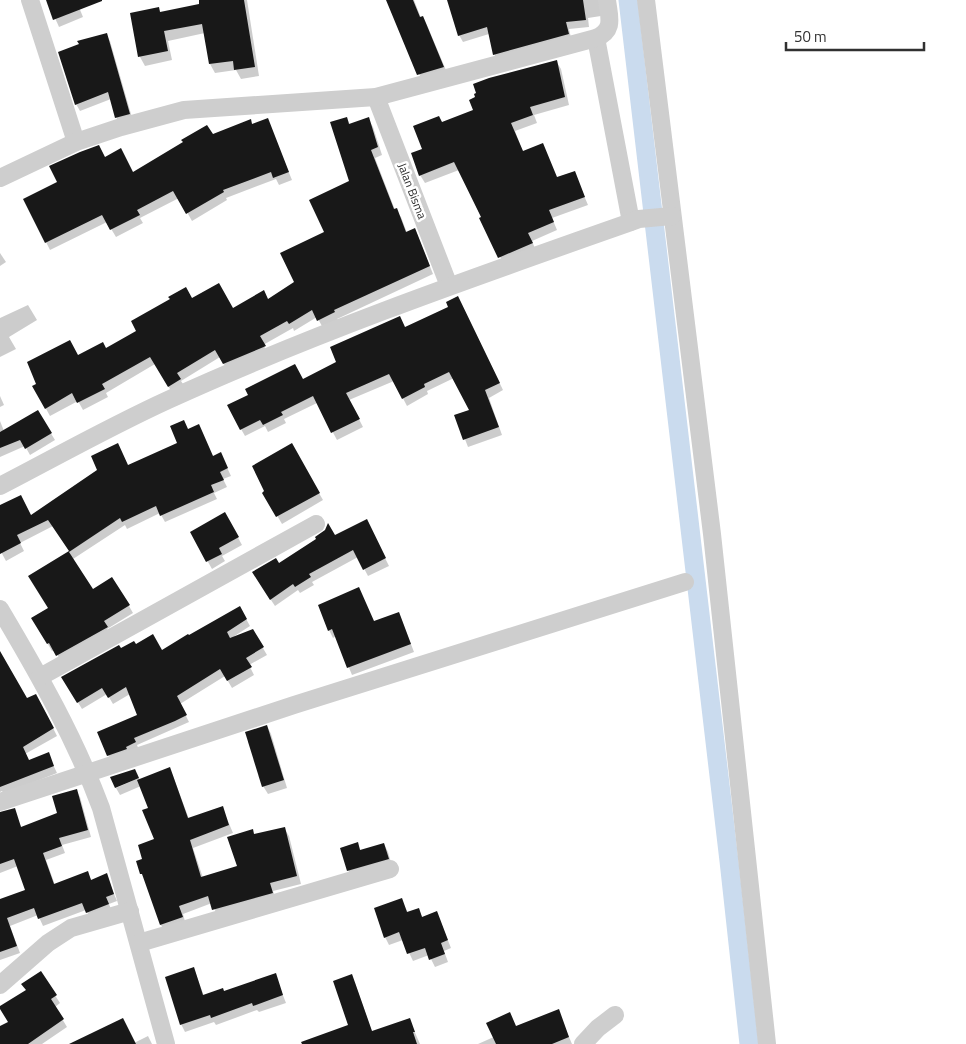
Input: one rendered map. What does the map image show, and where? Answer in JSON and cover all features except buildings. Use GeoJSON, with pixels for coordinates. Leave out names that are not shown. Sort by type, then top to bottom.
{"type":"FeatureCollection","features":[{"type":"Feature","properties":{"kind":"street"},"geometry":{"type":"LineString","coordinates":[[30,0],[76,142]]}},
{"type":"Feature","properties":{"kind":"street"},"geometry":{"type":"LineString","coordinates":[[0,178],[76,142],[121,127],[184,110],[376,97],[596,38],[602,35],[608,28],[610,21],[607,0]]}},
{"type":"Feature","properties":{"kind":"street"},"geometry":{"type":"LineString","coordinates":[[646,0],[669,216],[713,544],[767,1044]]}},
{"type":"Feature","properties":{"kind":"street"},"geometry":{"type":"LineString","coordinates":[[596,38],[635,221]]}},
{"type":"Feature","properties":{"kind":"street","name":"Jalan Bisma"},"geometry":{"type":"LineString","coordinates":[[376,97],[449,286]]}},
{"type":"Feature","properties":{"kind":"street"},"geometry":{"type":"LineString","coordinates":[[0,486],[167,400],[308,340],[449,286],[635,221],[669,216]]}},
{"type":"Feature","properties":{"kind":"street"},"geometry":{"type":"LineString","coordinates":[[40,677],[316,524]]}},
{"type":"Feature","properties":{"kind":"street"},"geometry":{"type":"LineString","coordinates":[[0,802],[684,582]]}},
{"type":"Feature","properties":{"kind":"street"},"geometry":{"type":"LineString","coordinates":[[0,609],[40,677],[88,773],[101,808],[166,1044]]}},
{"type":"Feature","properties":{"kind":"street"},"geometry":{"type":"LineString","coordinates":[[139,944],[390,869]]}},
{"type":"Feature","properties":{"kind":"street"},"geometry":{"type":"LineString","coordinates":[[0,985],[48,943],[71,928],[130,910]]}},
{"type":"Feature","properties":{"kind":"street"},"geometry":{"type":"LineString","coordinates":[[583,1044],[598,1028],[615,1016]]}},
{"type":"Feature","properties":{"kind":"waterway"},"geometry":{"type":"LineString","coordinates":[[628,0],[749,1044]]}}]}
